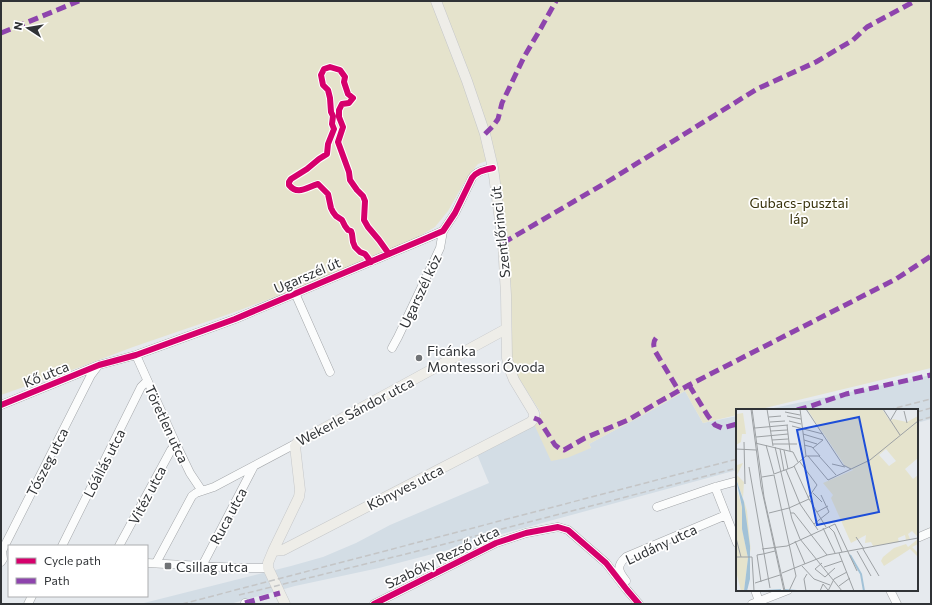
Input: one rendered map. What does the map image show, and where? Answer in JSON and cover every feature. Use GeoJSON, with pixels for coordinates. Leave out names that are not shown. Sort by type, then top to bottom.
{"type":"FeatureCollection","features":[{"type":"Feature","properties":{"kind":"main road","name":"Szentlőrinci út"},"geometry":{"type":"LineString","coordinates":[[436,1],[467,81],[482,126],[493,168],[503,243],[507,358],[514,380],[534,413],[534,418]]}},
{"type":"Feature","properties":{"kind":"main road","name":"Wekerle Sándor utca"},"geometry":{"type":"LineString","coordinates":[[297,442],[506,329]]}},
{"type":"Feature","properties":{"kind":"main road","name":"Könyves utca"},"geometry":{"type":"LineString","coordinates":[[273,551],[283,550],[531,422],[534,418]]}},
{"type":"Feature","properties":{"kind":"main road"},"geometry":{"type":"LineString","coordinates":[[285,604],[268,568],[268,563],[299,497],[300,490],[295,446],[297,442]]}},
{"type":"Feature","properties":{"kind":"street"},"geometry":{"type":"LineString","coordinates":[[443,231],[455,213],[475,174],[482,170],[493,168]]}},
{"type":"Feature","properties":{"kind":"street","name":"Ugarszél út"},"geometry":{"type":"LineString","coordinates":[[99,365],[136,355],[235,319],[443,231]]}},
{"type":"Feature","properties":{"kind":"street","name":"Ugarszél köz"},"geometry":{"type":"LineString","coordinates":[[392,348],[440,248],[443,231]]}},
{"type":"Feature","properties":{"kind":"street"},"geometry":{"type":"LineString","coordinates":[[296,293],[330,372]]}},
{"type":"Feature","properties":{"kind":"street","name":"Töretlen utca"},"geometry":{"type":"LineString","coordinates":[[136,355],[190,473],[202,491]]}},
{"type":"Feature","properties":{"kind":"street","name":"Kő utca"},"geometry":{"type":"LineString","coordinates":[[1,405],[99,365]]}},
{"type":"Feature","properties":{"kind":"street","name":"Tószeg utca"},"geometry":{"type":"LineString","coordinates":[[3,557],[2,551],[87,382],[94,370],[99,365]]}},
{"type":"Feature","properties":{"kind":"street","name":"Lóállás utca"},"geometry":{"type":"LineString","coordinates":[[62,545],[141,387],[147,380]]}},
{"type":"Feature","properties":{"kind":"street","name":"Wekerle Sándor utca"},"geometry":{"type":"LineString","coordinates":[[202,491],[214,487],[255,466],[297,442]]}},
{"type":"Feature","properties":{"kind":"street","name":"Vitéz utca"},"geometry":{"type":"LineString","coordinates":[[121,545],[171,450],[176,444]]}},
{"type":"Feature","properties":{"kind":"street","name":"Ruca utca"},"geometry":{"type":"LineString","coordinates":[[202,566],[255,466]]}},
{"type":"Feature","properties":{"kind":"street"},"geometry":{"type":"LineString","coordinates":[[657,507],[736,481]]}},
{"type":"Feature","properties":{"kind":"street"},"geometry":{"type":"LineString","coordinates":[[715,487],[736,540]]}},
{"type":"Feature","properties":{"kind":"street"},"geometry":{"type":"LineString","coordinates":[[156,563],[192,496],[202,491]]}},
{"type":"Feature","properties":{"kind":"street","name":"Ludány utca"},"geometry":{"type":"LineString","coordinates":[[644,604],[620,572],[619,566],[622,561],[626,557],[726,515]]}},
{"type":"Feature","properties":{"kind":"street","name":"Szabóky Rezső utca"},"geometry":{"type":"LineString","coordinates":[[374,604],[491,544],[526,533],[558,527],[568,530],[606,563],[639,604]]}},
{"type":"Feature","properties":{"kind":"street"},"geometry":{"type":"LineString","coordinates":[[918,538],[931,532]]}},
{"type":"Feature","properties":{"kind":"street"},"geometry":{"type":"LineString","coordinates":[[148,563],[268,568]]}},
{"type":"Feature","properties":{"kind":"street"},"geometry":{"type":"LineString","coordinates":[[755,591],[756,603],[786,591]]}},
{"type":"Feature","properties":{"kind":"street"},"geometry":{"type":"LineString","coordinates":[[890,591],[897,604]]}},
{"type":"Feature","properties":{"kind":"shaded area"},"geometry":{"type":"Polygon","coordinates":[[[931,375],[931,419],[918,423],[918,409],[769,409],[931,375]]]}},
{"type":"Feature","properties":{"kind":"shaded area"},"geometry":{"type":"Polygon","coordinates":[[[685,391],[703,423],[736,416],[736,470],[494,536],[486,540],[379,568],[295,586],[230,604],[140,604],[323,557],[356,543],[390,525],[489,483],[477,454],[534,424],[591,448],[589,444],[685,391]]]}},
{"type":"Feature","properties":{"kind":"green space","name":"Gubacs-pusztai láp"},"geometry":{"type":"Polygon","coordinates":[[[1,1],[931,1],[931,368],[761,409],[736,409],[736,415],[703,423],[685,391],[589,444],[591,448],[567,458],[551,461],[534,424],[541,413],[518,377],[510,357],[495,158],[478,164],[468,176],[448,211],[435,227],[389,254],[232,313],[1,395],[1,1]]]}},
{"type":"Feature","properties":{"kind":"railway"},"geometry":{"type":"LineString","coordinates":[[892,409],[931,399]]}},
{"type":"Feature","properties":{"kind":"railway"},"geometry":{"type":"LineString","coordinates":[[918,412],[931,408]]}},
{"type":"Feature","properties":{"kind":"railway"},"geometry":{"type":"LineString","coordinates":[[918,421],[931,417]]}},
{"type":"Feature","properties":{"kind":"railway"},"geometry":{"type":"LineString","coordinates":[[182,604],[736,459]]}},
{"type":"Feature","properties":{"kind":"railway"},"geometry":{"type":"LineString","coordinates":[[239,595],[406,554],[736,468]]}},
{"type":"Feature","properties":{"kind":"marked path"},"geometry":{"type":"LineString","coordinates":[[1,33],[79,1]]}},
{"type":"Feature","properties":{"kind":"marked path"},"geometry":{"type":"LineString","coordinates":[[485,134],[498,119],[502,103],[524,57],[556,1]]}},
{"type":"Feature","properties":{"kind":"marked path"},"geometry":{"type":"LineString","coordinates":[[503,243],[607,182],[757,89],[816,62],[853,40],[867,27],[915,1]]}},
{"type":"Feature","properties":{"kind":"marked path"},"geometry":{"type":"LineString","coordinates":[[534,418],[539,420],[555,445],[564,450],[585,438],[628,420],[689,385],[896,279],[931,256]]}},
{"type":"Feature","properties":{"kind":"marked path"},"geometry":{"type":"LineString","coordinates":[[656,338],[654,343],[655,351],[679,391]]}},
{"type":"Feature","properties":{"kind":"marked path"},"geometry":{"type":"LineString","coordinates":[[801,409],[846,394],[931,375]]}},
{"type":"Feature","properties":{"kind":"marked path"},"geometry":{"type":"LineString","coordinates":[[689,385],[715,425],[722,428],[736,424]]}},
{"type":"Feature","properties":{"kind":"marked path"},"geometry":{"type":"LineString","coordinates":[[245,603],[280,593]]}},
{"type":"Feature","properties":{"kind":"cycle path"},"geometry":{"type":"LineString","coordinates":[[371,262],[365,254],[360,252],[355,247],[351,231],[348,230],[342,220],[333,212],[328,194],[318,184],[303,190],[296,190],[289,185],[291,179],[327,154],[328,144],[334,129],[332,124],[333,116],[331,112],[330,98],[328,90],[323,85],[321,75],[324,69],[330,67],[340,70],[345,77],[344,82],[348,94],[353,98],[349,103],[342,104],[339,110],[339,117],[343,127],[338,142],[349,172],[350,180],[363,196],[365,201],[364,220],[389,254]]}},
{"type":"Feature","properties":{"kind":"cycle path"},"geometry":{"type":"LineString","coordinates":[[1,405],[99,365],[136,355],[235,319],[443,231],[455,213],[472,178],[478,172],[493,168]]}},
{"type":"Feature","properties":{"kind":"cycle path"},"geometry":{"type":"LineString","coordinates":[[374,604],[496,543],[526,533],[558,527],[568,530],[606,563],[639,604]]}},
{"type":"Feature","properties":{"kind":"place","name":"Ficánka Montessori Óvoda"},"geometry":{"type":"Point","coordinates":[419,358]}},
{"type":"Feature","properties":{"kind":"place","name":"Csillag utca"},"geometry":{"type":"Point","coordinates":[168,566]}}]}
